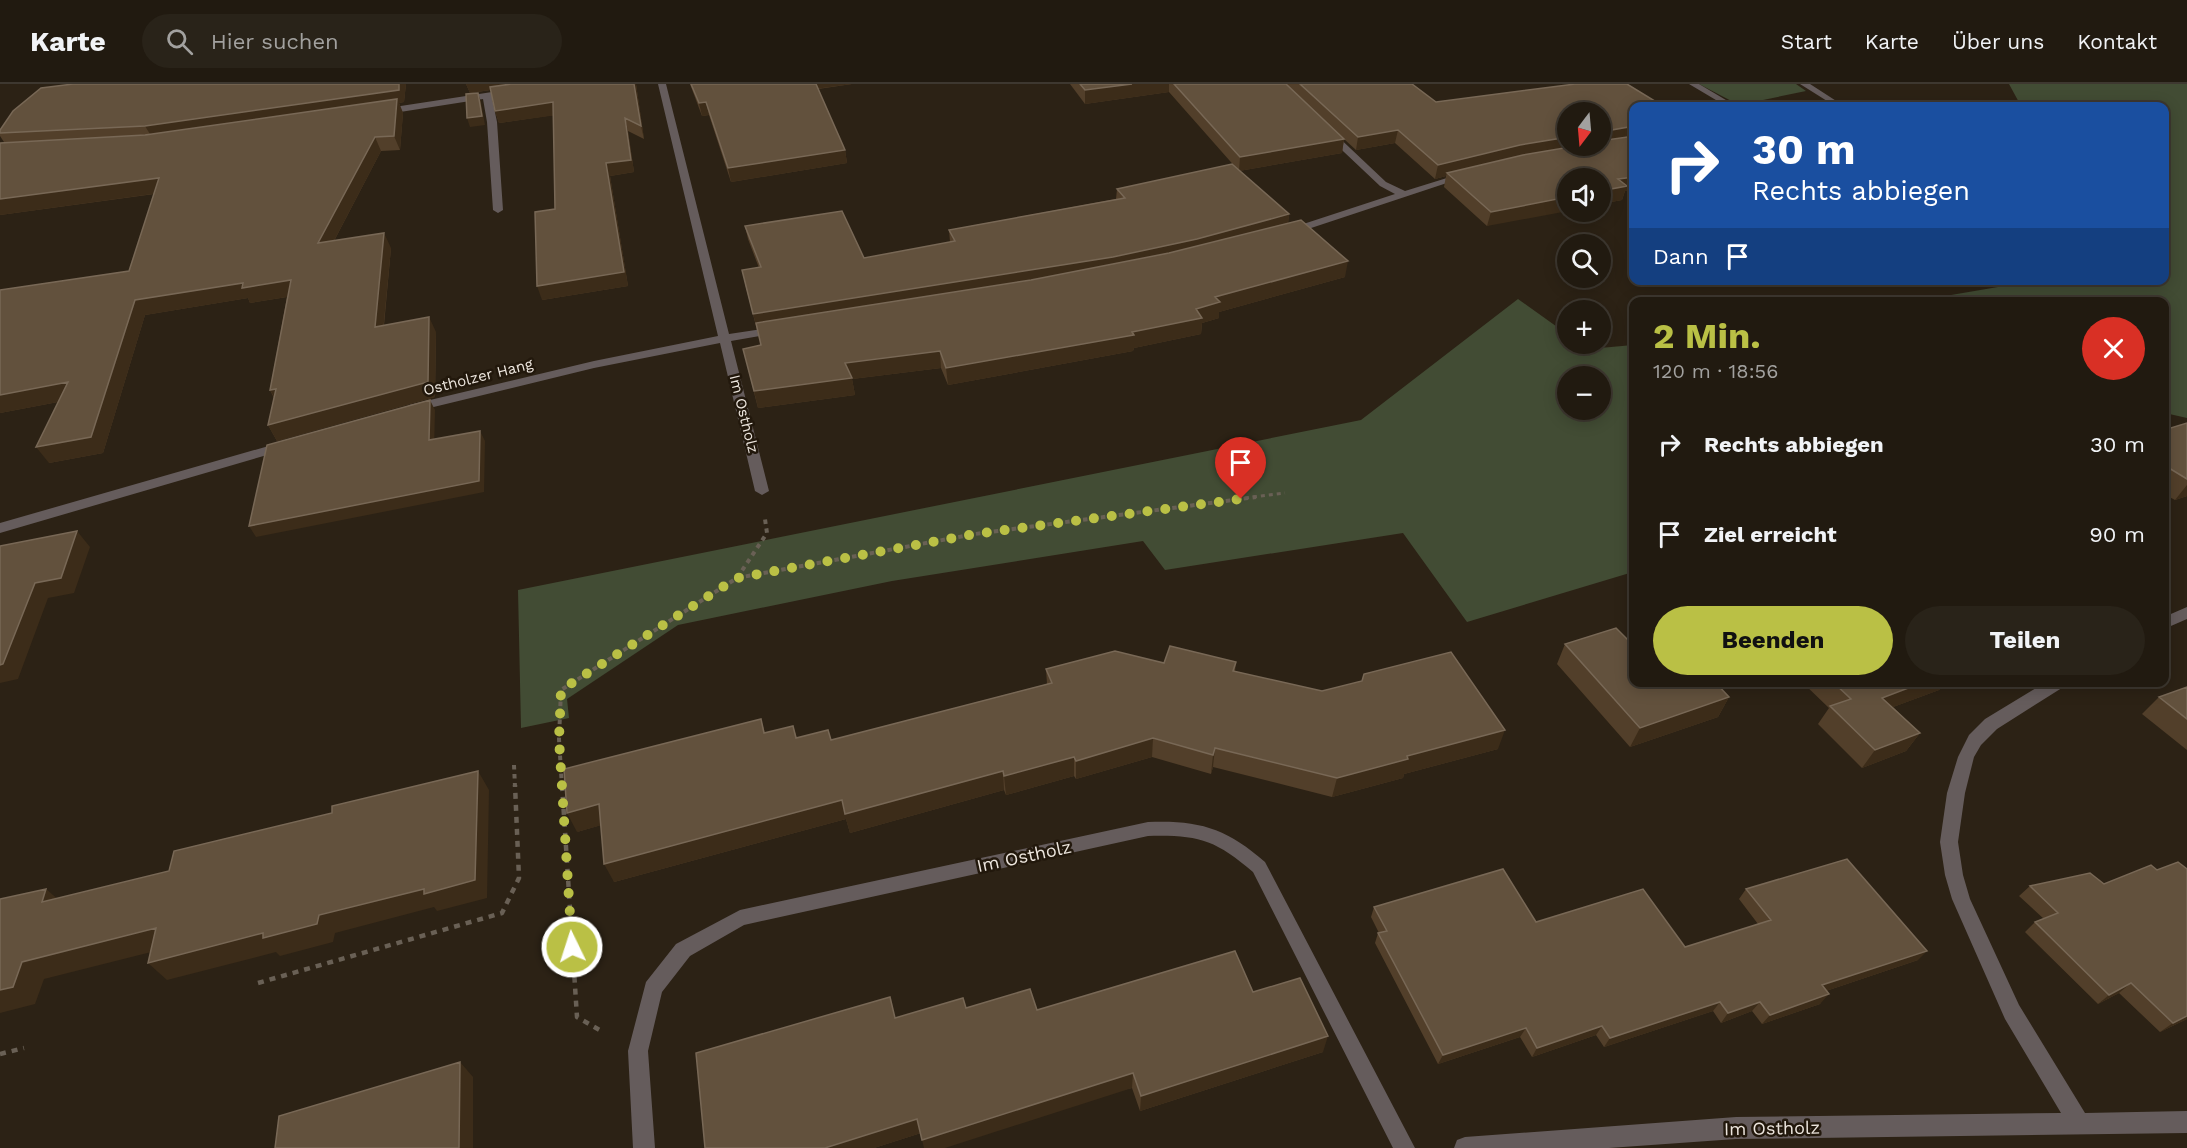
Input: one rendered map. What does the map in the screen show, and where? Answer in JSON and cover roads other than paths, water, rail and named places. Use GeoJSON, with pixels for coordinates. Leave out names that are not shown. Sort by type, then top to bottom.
{"type":"FeatureCollection","features":[{"type":"Feature","properties":{"kind":"street"},"geometry":{"type":"LineString","coordinates":[[662,84],[725,337]]}},
{"type":"Feature","properties":{"kind":"street"},"geometry":{"type":"LineString","coordinates":[[1693,84],[1725,102]]}},
{"type":"Feature","properties":{"kind":"street"},"geometry":{"type":"LineString","coordinates":[[1804,84],[1833,102]]}},
{"type":"Feature","properties":{"kind":"street"},"geometry":{"type":"LineString","coordinates":[[373,113],[521,91]]}},
{"type":"Feature","properties":{"kind":"street"},"geometry":{"type":"LineString","coordinates":[[488,96],[498,210]]}},
{"type":"Feature","properties":{"kind":"street"},"geometry":{"type":"LineString","coordinates":[[1318,123],[1383,183],[1402,194]]}},
{"type":"Feature","properties":{"kind":"street"},"geometry":{"type":"LineString","coordinates":[[1272,237],[1476,172]]}},
{"type":"Feature","properties":{"kind":"street","name":"Ostholzer Hang"},"geometry":{"type":"LineString","coordinates":[[400,411],[591,365],[725,337],[793,327]]}},
{"type":"Feature","properties":{"kind":"street","name":"Im Ostholz"},"geometry":{"type":"LineString","coordinates":[[725,337],[762,491]]}},
{"type":"Feature","properties":{"kind":"street"},"geometry":{"type":"LineString","coordinates":[[0,528],[293,443]]}},
{"type":"Feature","properties":{"kind":"street"},"geometry":{"type":"LineString","coordinates":[[2169,621],[2187,612]]}},
{"type":"Feature","properties":{"kind":"street"},"geometry":{"type":"LineString","coordinates":[[2051,687],[1991,724],[1975,740],[1966,757],[1956,793],[1949,842],[1954,875],[1961,899],[2012,1012],[2079,1123]]}},
{"type":"Feature","properties":{"kind":"street","name":"Im Ostholz"},"geometry":{"type":"LineString","coordinates":[[644,1148],[638,1051],[653,988],[683,950],[740,918],[1148,828],[1187,828],[1220,837],[1239,849],[1259,867],[1404,1148]]}},
{"type":"Feature","properties":{"kind":"street","name":"Im Ostholz"},"geometry":{"type":"LineString","coordinates":[[1466,1148],[1736,1128],[2187,1122]]}}]}
